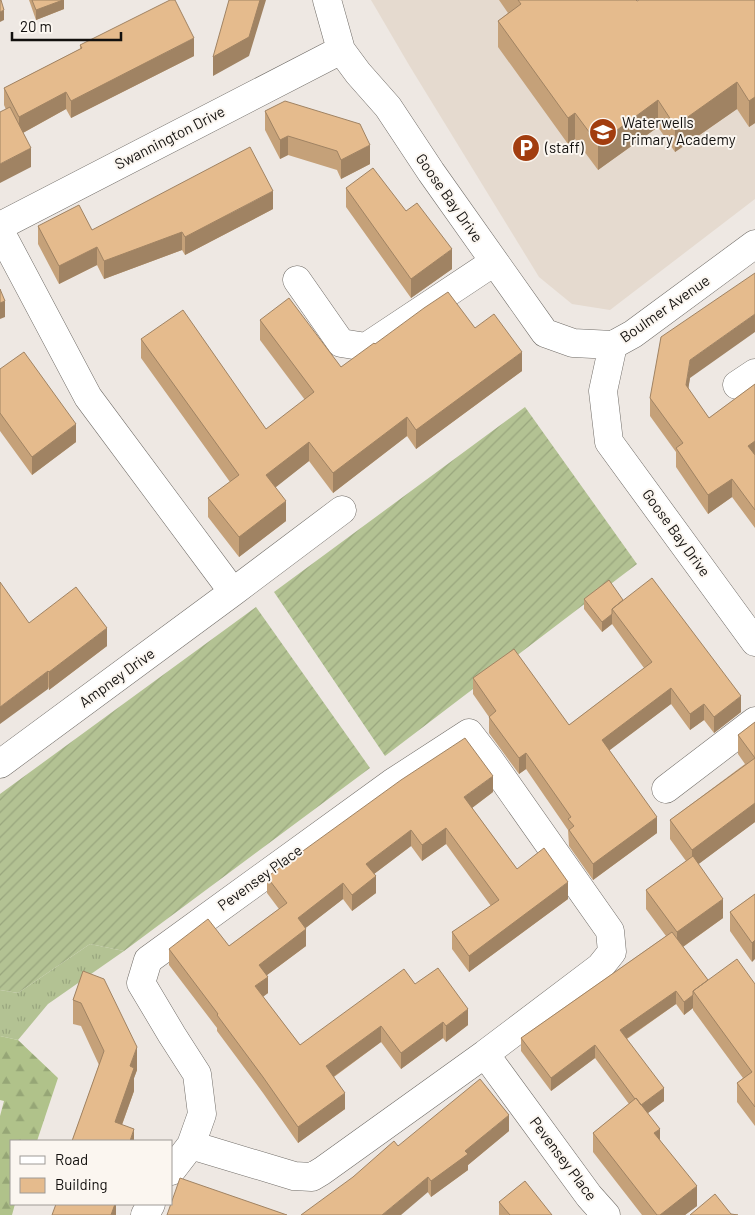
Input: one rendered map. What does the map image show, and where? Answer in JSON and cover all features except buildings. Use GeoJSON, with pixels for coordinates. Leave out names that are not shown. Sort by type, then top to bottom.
{"type":"FeatureCollection","features":[{"type":"Feature","properties":{"kind":"street","name":"Goose Bay Drive"},"geometry":{"type":"LineString","coordinates":[[327,0],[341,50],[388,108],[545,333],[573,343],[613,345]]}},
{"type":"Feature","properties":{"kind":"street","name":"Swannington Drive"},"geometry":{"type":"LineString","coordinates":[[0,226],[341,50]]}},
{"type":"Feature","properties":{"kind":"street"},"geometry":{"type":"LineString","coordinates":[[0,231],[88,397],[233,592]]}},
{"type":"Feature","properties":{"kind":"street","name":"Boulmer Avenue"},"geometry":{"type":"LineString","coordinates":[[603,391],[613,345],[633,334],[755,244]]}},
{"type":"Feature","properties":{"kind":"street"},"geometry":{"type":"LineString","coordinates":[[297,280],[341,343],[366,348],[494,262]]}},
{"type":"Feature","properties":{"kind":"street","name":"Goose Bay Drive"},"geometry":{"type":"LineString","coordinates":[[603,391],[609,442],[755,642]]}},
{"type":"Feature","properties":{"kind":"street","name":"Ampney Drive"},"geometry":{"type":"LineString","coordinates":[[0,764],[342,510]]}},
{"type":"Feature","properties":{"kind":"street"},"geometry":{"type":"LineString","coordinates":[[666,789],[755,721]]}},
{"type":"Feature","properties":{"kind":"street","name":"Pevensey Place"},"geometry":{"type":"LineString","coordinates":[[469,733],[610,931],[612,952],[600,967],[485,1054],[322,1171],[312,1177],[294,1176],[191,1145],[202,1114],[197,1074],[141,982],[148,960],[392,782],[469,733]]}},
{"type":"Feature","properties":{"kind":"street","name":"Pevensey Place"},"geometry":{"type":"LineString","coordinates":[[485,1054],[589,1196],[606,1215]]}},
{"type":"Feature","properties":{"kind":"street"},"geometry":{"type":"LineString","coordinates":[[172,1169],[191,1145]]}},
{"type":"Feature","properties":{"kind":"shaded area","name":"Waterwells Primary Academy"},"geometry":{"type":"Polygon","coordinates":[[[371,0],[755,0],[755,199],[610,310],[572,304],[539,277],[371,0]]]}},
{"type":"Feature","properties":{"kind":"green space"},"geometry":{"type":"Polygon","coordinates":[[[525,407],[637,564],[385,756],[274,592],[525,407]]]}},
{"type":"Feature","properties":{"kind":"green space"},"geometry":{"type":"Polygon","coordinates":[[[256,607],[370,768],[124,951],[90,944],[18,993],[0,990],[0,794],[256,607]]]}},
{"type":"Feature","properties":{"kind":"green space"},"geometry":{"type":"Polygon","coordinates":[[[90,944],[124,951],[48,1004],[18,1040],[0,1036],[0,990],[18,993],[90,944]]]}},
{"type":"Feature","properties":{"kind":"green space"},"geometry":{"type":"Polygon","coordinates":[[[0,1036],[18,1040],[58,1078],[37,1140],[10,1140],[10,1205],[15,1205],[12,1215],[0,1215],[0,1116],[4,1101],[0,1100],[0,1036]]]}},
{"type":"Feature","properties":{"kind":"place","name":"Waterwells Primary Academy"},"geometry":{"type":"Point","coordinates":[603,132]}},
{"type":"Feature","properties":{"kind":"place","name":"(staff)"},"geometry":{"type":"Point","coordinates":[526,148]}}]}
